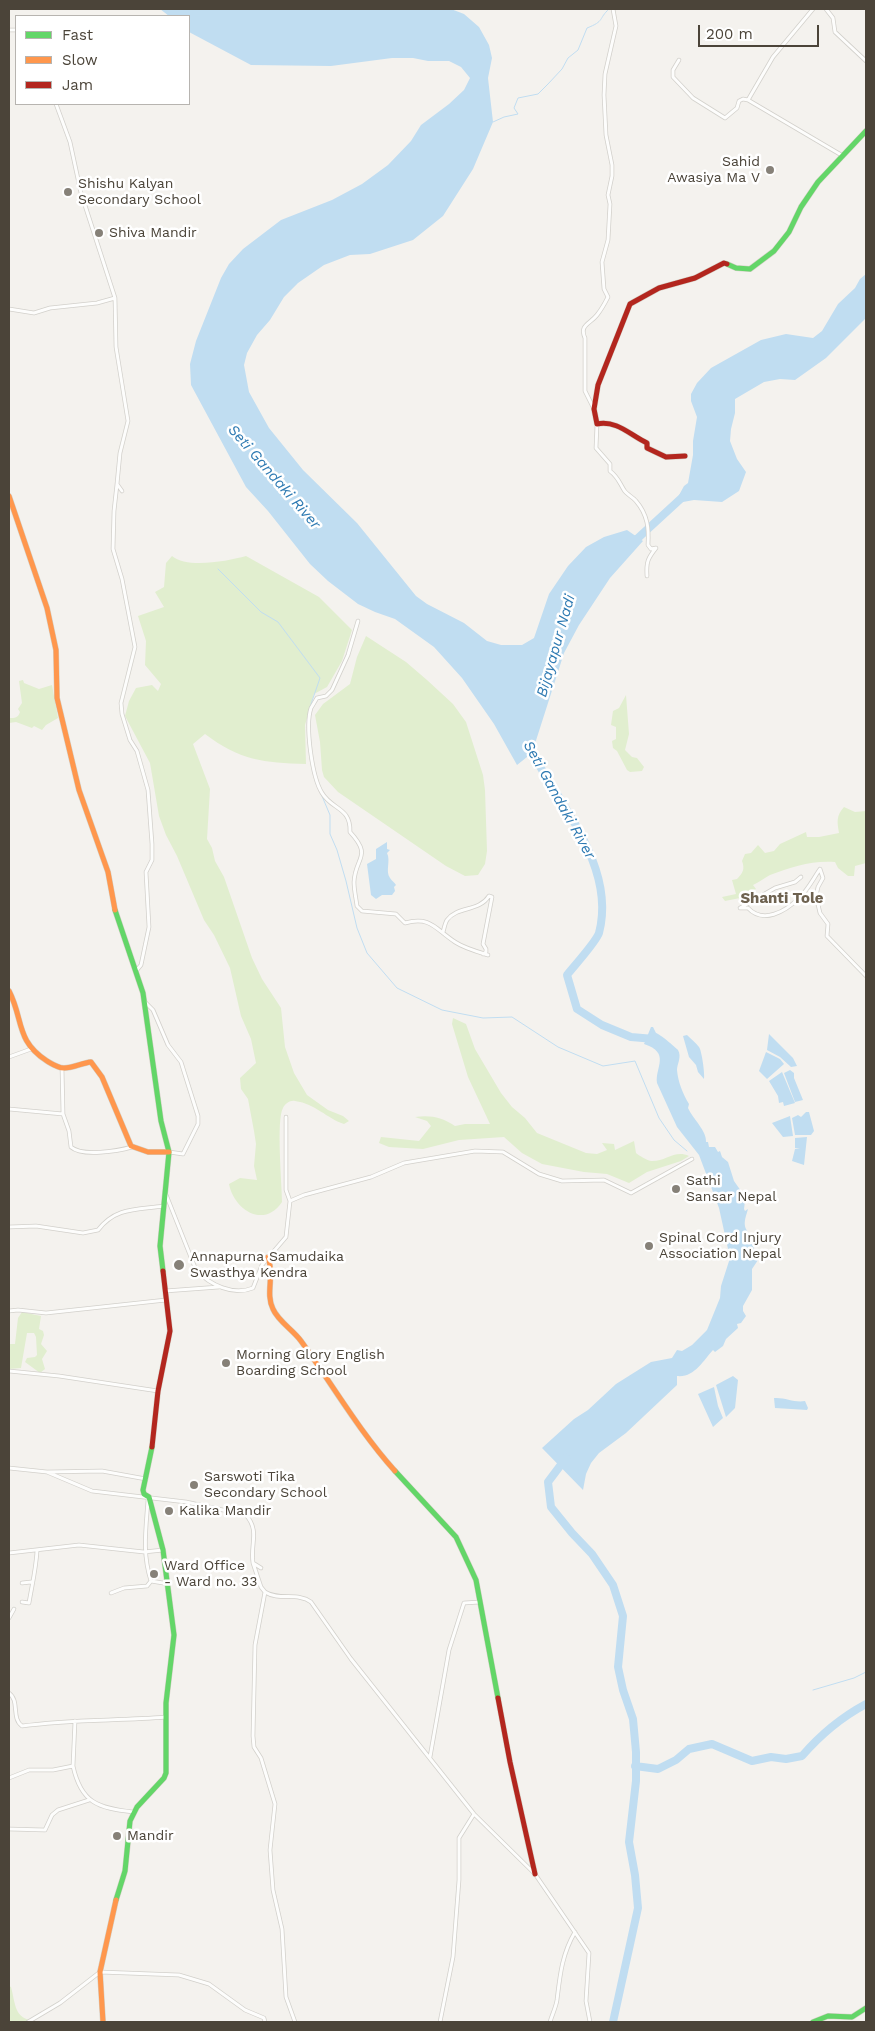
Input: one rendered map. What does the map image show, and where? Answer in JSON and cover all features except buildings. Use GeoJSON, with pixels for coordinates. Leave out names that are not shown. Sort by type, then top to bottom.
{"type":"FeatureCollection","features":[{"type":"Feature","properties":{"kind":"main road"},"geometry":{"type":"LineString","coordinates":[[685,456],[672,457],[661,455],[647,448],[647,443],[636,439],[614,423],[598,424],[594,409],[598,385],[610,351],[616,341],[620,323],[630,304],[659,288],[695,278],[724,263],[736,268],[750,269],[766,258],[783,241],[801,207],[818,182],[866,131]]}},
{"type":"Feature","properties":{"kind":"main road"},"geometry":{"type":"LineString","coordinates":[[9,496],[47,608],[54,636],[57,698],[79,790],[108,872],[116,914],[144,1000],[162,1121],[169,1152],[160,1246],[170,1331],[158,1391],[152,1449],[143,1492],[149,1497],[163,1550],[169,1584],[174,1635],[168,1677],[165,1776],[133,1812],[129,1824],[125,1871],[113,1908],[100,1972],[103,2022]]}},
{"type":"Feature","properties":{"kind":"main road"},"geometry":{"type":"LineString","coordinates":[[9,991],[22,1038],[31,1049],[43,1059],[62,1068],[89,1061],[94,1064],[102,1077],[129,1144],[148,1152],[169,1152]]}},
{"type":"Feature","properties":{"kind":"main road"},"geometry":{"type":"LineString","coordinates":[[268,1257],[272,1267],[270,1295],[273,1310],[299,1338],[377,1451],[456,1537],[476,1580],[510,1762],[535,1874]]}},
{"type":"Feature","properties":{"kind":"main road"},"geometry":{"type":"LineString","coordinates":[[813,2022],[828,2016],[848,2020],[866,2011]]}},
{"type":"Feature","properties":{"kind":"street"},"geometry":{"type":"LineString","coordinates":[[594,409],[585,391],[585,338],[582,331],[584,326],[596,317],[608,297],[604,289],[602,262],[608,240],[610,204],[608,195],[612,165],[606,135],[604,95],[605,74],[616,26],[613,9]]}},
{"type":"Feature","properties":{"kind":"street"},"geometry":{"type":"LineString","coordinates":[[748,100],[773,58],[813,9]]}},
{"type":"Feature","properties":{"kind":"street"},"geometry":{"type":"LineString","coordinates":[[826,9],[833,18],[835,32],[866,61]]}},
{"type":"Feature","properties":{"kind":"street"},"geometry":{"type":"LineString","coordinates":[[679,60],[673,70],[673,77],[693,98],[721,116],[725,118],[737,108],[739,101],[743,99],[748,100],[843,156]]}},
{"type":"Feature","properties":{"kind":"street"},"geometry":{"type":"LineString","coordinates":[[56,105],[70,142],[81,193],[114,298],[116,347],[128,421],[120,453],[114,510],[114,549],[129,611],[135,647],[121,703],[122,714],[130,740],[137,751],[148,790],[152,844],[152,860],[146,872],[145,880],[149,927],[141,965],[136,972]]}},
{"type":"Feature","properties":{"kind":"street"},"geometry":{"type":"LineString","coordinates":[[9,310],[34,313],[50,308],[97,303],[114,298]]}},
{"type":"Feature","properties":{"kind":"street"},"geometry":{"type":"LineString","coordinates":[[598,424],[596,448],[610,464],[610,471],[620,480],[624,491],[636,501],[643,512],[650,535],[648,545],[651,549],[656,548],[650,552],[648,558],[648,576]]}},
{"type":"Feature","properties":{"kind":"street"},"geometry":{"type":"LineString","coordinates":[[117,484],[122,490]]}},
{"type":"Feature","properties":{"kind":"street"},"geometry":{"type":"LineString","coordinates":[[358,621],[348,655],[332,690],[326,696],[317,698],[311,709],[309,724],[312,762],[322,794],[345,814],[350,821],[350,832],[360,843],[362,852],[354,881],[357,906],[362,911],[396,914],[405,922],[419,919],[443,932],[457,943],[488,955]]}},
{"type":"Feature","properties":{"kind":"street"},"geometry":{"type":"LineString","coordinates":[[801,877],[794,882],[775,888],[740,908],[748,908],[754,915],[763,918],[780,912],[799,898],[820,869],[823,878],[816,896],[820,913],[828,924],[827,936],[866,976]]}},
{"type":"Feature","properties":{"kind":"street"},"geometry":{"type":"LineString","coordinates":[[443,932],[447,920],[452,916],[478,907],[485,903],[489,896],[492,897],[483,944],[486,952],[483,954]]}},
{"type":"Feature","properties":{"kind":"street"},"geometry":{"type":"LineString","coordinates":[[144,1000],[153,1010],[168,1045],[181,1062],[198,1116],[198,1124],[182,1154],[169,1152]]}},
{"type":"Feature","properties":{"kind":"street"},"geometry":{"type":"LineString","coordinates":[[9,1057],[31,1049]]}},
{"type":"Feature","properties":{"kind":"street"},"geometry":{"type":"LineString","coordinates":[[62,1068],[63,1114],[69,1131],[71,1147],[74,1150],[103,1152],[133,1147]]}},
{"type":"Feature","properties":{"kind":"street"},"geometry":{"type":"LineString","coordinates":[[9,1109],[63,1114]]}},
{"type":"Feature","properties":{"kind":"street"},"geometry":{"type":"LineString","coordinates":[[165,1291],[220,1287],[240,1291],[253,1288],[262,1265],[286,1237],[290,1201],[286,1190],[286,1117]]}},
{"type":"Feature","properties":{"kind":"street"},"geometry":{"type":"LineString","coordinates":[[290,1201],[304,1195],[371,1177],[404,1164],[475,1151],[503,1152],[539,1174],[562,1181],[604,1180],[631,1193],[692,1159]]}},
{"type":"Feature","properties":{"kind":"street"},"geometry":{"type":"LineString","coordinates":[[165,1192],[196,1270],[220,1287]]}},
{"type":"Feature","properties":{"kind":"street"},"geometry":{"type":"LineString","coordinates":[[9,1228],[36,1226],[83,1233],[98,1230],[117,1213],[164,1206]]}},
{"type":"Feature","properties":{"kind":"street"},"geometry":{"type":"LineString","coordinates":[[9,1311],[46,1313],[166,1300]]}},
{"type":"Feature","properties":{"kind":"street"},"geometry":{"type":"LineString","coordinates":[[9,1371],[59,1376],[158,1391]]}},
{"type":"Feature","properties":{"kind":"street"},"geometry":{"type":"LineString","coordinates":[[9,1468],[46,1472],[102,1471],[146,1478]]}},
{"type":"Feature","properties":{"kind":"street"},"geometry":{"type":"LineString","coordinates":[[46,1472],[92,1491],[186,1502],[246,1515],[252,1522],[254,1529],[253,1563],[261,1587],[265,1592],[276,1596],[302,1597],[311,1602],[351,1659],[474,1814],[535,1874],[575,1932],[589,1953],[586,2001],[590,2022]]}},
{"type":"Feature","properties":{"kind":"street"},"geometry":{"type":"LineString","coordinates":[[149,1497],[144,1552],[151,1581]]}},
{"type":"Feature","properties":{"kind":"street"},"geometry":{"type":"LineString","coordinates":[[9,1553],[79,1545],[144,1552],[163,1550]]}},
{"type":"Feature","properties":{"kind":"street"},"geometry":{"type":"LineString","coordinates":[[22,1602],[29,1603],[31,1582],[35,1576],[36,1551]]}},
{"type":"Feature","properties":{"kind":"street"},"geometry":{"type":"LineString","coordinates":[[253,1563],[261,1568]]}},
{"type":"Feature","properties":{"kind":"street"},"geometry":{"type":"LineString","coordinates":[[151,1581],[169,1584]]}},
{"type":"Feature","properties":{"kind":"street"},"geometry":{"type":"LineString","coordinates":[[110,1593],[124,1588],[147,1586],[151,1581]]}},
{"type":"Feature","properties":{"kind":"street"},"geometry":{"type":"LineString","coordinates":[[22,1583],[31,1582]]}},
{"type":"Feature","properties":{"kind":"street"},"geometry":{"type":"LineString","coordinates":[[265,1592],[255,1645],[253,1736],[254,1747],[261,1758],[275,1804],[270,1850],[273,1890],[282,1929],[286,1997],[295,2022]]}},
{"type":"Feature","properties":{"kind":"street"},"geometry":{"type":"LineString","coordinates":[[430,1757],[453,1633],[464,1603],[480,1602]]}},
{"type":"Feature","properties":{"kind":"street"},"geometry":{"type":"LineString","coordinates":[[9,1618],[14,1609]]}},
{"type":"Feature","properties":{"kind":"street"},"geometry":{"type":"LineString","coordinates":[[9,1693],[14,1697],[17,1722],[22,1726],[55,1721],[108,1722],[166,1718]]}},
{"type":"Feature","properties":{"kind":"street"},"geometry":{"type":"LineString","coordinates":[[76,1721],[73,1766],[80,1788],[89,1800],[111,1808],[133,1812]]}},
{"type":"Feature","properties":{"kind":"street"},"geometry":{"type":"LineString","coordinates":[[9,1778],[29,1770],[53,1770],[73,1766]]}},
{"type":"Feature","properties":{"kind":"street"},"geometry":{"type":"LineString","coordinates":[[9,1829],[45,1830],[52,1815],[58,1810],[89,1800]]}},
{"type":"Feature","properties":{"kind":"street"},"geometry":{"type":"LineString","coordinates":[[440,2022],[453,1957],[459,1880],[459,1838],[474,1814]]}},
{"type":"Feature","properties":{"kind":"street"},"geometry":{"type":"LineString","coordinates":[[550,2022],[557,2000],[559,1974],[565,1952],[575,1932]]}},
{"type":"Feature","properties":{"kind":"street"},"geometry":{"type":"LineString","coordinates":[[28,2022],[60,2003],[100,1972],[179,1975],[209,1984],[245,2010],[264,2018],[265,2022]]}},
{"type":"Feature","properties":{"kind":"green space"},"geometry":{"type":"Polygon","coordinates":[[[172,556],[187,562],[208,563],[246,556],[319,597],[352,630],[342,661],[327,687],[314,694],[305,725],[306,764],[277,763],[241,755],[217,743],[205,734],[193,744],[210,789],[207,839],[212,848],[215,861],[224,877],[252,958],[262,979],[281,1008],[285,1047],[294,1073],[307,1095],[328,1110],[343,1116],[349,1121],[344,1124],[309,1105],[295,1101],[285,1105],[280,1125],[282,1202],[275,1210],[267,1214],[251,1213],[243,1208],[237,1202],[229,1184],[240,1178],[257,1180],[254,1166],[256,1144],[254,1131],[248,1099],[241,1089],[240,1078],[256,1063],[251,1039],[241,1016],[230,968],[214,935],[204,920],[166,835],[159,816],[150,763],[125,716],[129,701],[136,688],[152,685],[158,691],[161,684],[145,665],[146,641],[138,616],[164,607],[155,592],[164,587],[166,563],[172,556]]]}},
{"type":"Feature","properties":{"kind":"green space"},"geometry":{"type":"Polygon","coordinates":[[[366,636],[406,662],[427,680],[453,704],[466,722],[483,775],[485,790],[487,851],[485,864],[478,875],[465,876],[446,866],[338,792],[324,777],[315,715],[323,704],[350,684],[357,657],[366,636]]]}},
{"type":"Feature","properties":{"kind":"green space"},"geometry":{"type":"Polygon","coordinates":[[[23,680],[24,683],[39,689],[52,685],[58,718],[46,725],[42,730],[16,722],[9,723],[9,718],[16,717],[20,712],[18,709],[22,703],[19,681],[23,680]]]}},
{"type":"Feature","properties":{"kind":"green space"},"geometry":{"type":"Polygon","coordinates":[[[626,695],[629,734],[625,750],[632,757],[637,758],[644,767],[642,771],[630,772],[627,770],[617,751],[613,748],[612,741],[616,739],[616,727],[611,725],[613,711],[619,708],[626,695]]]}},
{"type":"Feature","properties":{"kind":"green space"},"geometry":{"type":"Polygon","coordinates":[[[844,807],[855,812],[866,811],[866,863],[855,866],[854,876],[848,876],[838,868],[835,862],[810,863],[770,875],[753,885],[756,889],[749,892],[745,897],[725,901],[722,897],[736,894],[732,880],[737,879],[742,873],[742,861],[745,854],[751,853],[758,845],[765,853],[774,851],[780,844],[806,832],[807,837],[839,833],[838,819],[844,807]]]}},
{"type":"Feature","properties":{"kind":"green space"},"geometry":{"type":"Polygon","coordinates":[[[453,1018],[466,1024],[475,1049],[501,1093],[537,1133],[586,1153],[597,1154],[607,1150],[602,1143],[614,1144],[615,1150],[634,1141],[636,1153],[651,1161],[679,1154],[689,1156],[681,1161],[647,1172],[629,1183],[607,1174],[584,1172],[542,1164],[522,1153],[504,1137],[459,1140],[423,1149],[389,1147],[379,1143],[381,1137],[419,1141],[431,1126],[427,1121],[415,1117],[436,1117],[455,1126],[490,1124],[468,1077],[452,1024],[453,1018]]]}},
{"type":"Feature","properties":{"kind":"green space"},"geometry":{"type":"Polygon","coordinates":[[[22,1312],[41,1316],[39,1329],[43,1331],[44,1335],[41,1344],[47,1351],[42,1359],[45,1369],[40,1373],[25,1362],[27,1358],[37,1355],[34,1333],[27,1333],[21,1368],[9,1369],[9,1344],[15,1344],[18,1318],[22,1312]]]}},
{"type":"Feature","properties":{"kind":"green space"},"geometry":{"type":"Polygon","coordinates":[[[9,1986],[11,1987],[18,2012],[21,2016],[30,2020],[28,2022],[9,2022],[9,1986]]]}},
{"type":"Feature","properties":{"kind":"water"},"geometry":{"type":"Polygon","coordinates":[[[160,9],[451,9],[464,14],[479,27],[489,45],[492,58],[488,78],[493,122],[473,169],[443,216],[413,240],[370,254],[350,255],[324,265],[298,283],[284,297],[270,320],[257,335],[247,353],[244,365],[249,392],[269,428],[303,470],[357,523],[416,596],[427,604],[464,623],[487,641],[501,645],[522,645],[534,638],[549,594],[568,566],[586,547],[604,537],[627,530],[643,541],[610,578],[579,625],[564,653],[532,753],[517,765],[494,724],[462,678],[434,647],[395,619],[358,604],[328,581],[310,564],[268,511],[246,487],[191,385],[190,364],[196,341],[221,278],[229,264],[243,249],[281,220],[332,200],[362,184],[388,165],[411,141],[421,125],[464,90],[470,78],[461,67],[449,61],[428,61],[413,58],[392,58],[331,66],[251,65],[190,33],[190,15],[168,15],[160,9]]]}},
{"type":"Feature","properties":{"kind":"water"},"geometry":{"type":"Polygon","coordinates":[[[866,274],[866,318],[826,358],[795,380],[780,379],[764,382],[735,399],[735,413],[730,441],[737,459],[746,472],[739,491],[722,502],[694,500],[683,502],[678,497],[684,486],[688,483],[693,455],[697,417],[691,401],[691,394],[697,383],[711,368],[761,340],[786,334],[813,338],[822,331],[838,304],[855,288],[860,279],[866,274]]]}},
{"type":"Feature","properties":{"kind":"water"},"geometry":{"type":"Polygon","coordinates":[[[387,842],[387,849],[390,850],[387,853],[388,872],[396,885],[394,887],[395,891],[392,895],[382,895],[376,899],[371,895],[367,864],[376,859],[376,849],[387,842]]]}},
{"type":"Feature","properties":{"kind":"water"},"geometry":{"type":"Polygon","coordinates":[[[651,1027],[678,1050],[680,1055],[677,1068],[678,1074],[681,1088],[689,1104],[688,1108],[702,1129],[709,1147],[715,1147],[728,1162],[734,1181],[741,1191],[741,1197],[745,1201],[744,1209],[745,1211],[748,1209],[745,1226],[752,1236],[750,1243],[753,1245],[755,1256],[758,1260],[752,1269],[752,1290],[743,1306],[746,1316],[741,1323],[737,1324],[738,1328],[726,1339],[723,1346],[715,1352],[713,1350],[693,1372],[677,1376],[677,1385],[626,1433],[599,1453],[591,1463],[586,1474],[583,1490],[542,1448],[616,1384],[651,1362],[672,1358],[677,1350],[682,1351],[692,1345],[707,1330],[720,1298],[721,1286],[730,1258],[719,1208],[699,1155],[677,1127],[657,1083],[659,1056],[652,1048],[644,1044],[651,1027]]]}},
{"type":"Feature","properties":{"kind":"water"},"geometry":{"type":"Polygon","coordinates":[[[769,1034],[793,1058],[797,1066],[791,1067],[780,1057],[767,1050],[769,1034]]]}},
{"type":"Feature","properties":{"kind":"water"},"geometry":{"type":"Polygon","coordinates":[[[687,1035],[700,1049],[704,1079],[689,1057],[683,1036],[687,1035]]]}},
{"type":"Feature","properties":{"kind":"water"},"geometry":{"type":"Polygon","coordinates":[[[766,1052],[780,1059],[784,1064],[767,1079],[759,1071],[766,1052]]]}},
{"type":"Feature","properties":{"kind":"water"},"geometry":{"type":"Polygon","coordinates":[[[790,1070],[794,1073],[794,1078],[803,1100],[795,1102],[784,1073],[790,1070]]]}},
{"type":"Feature","properties":{"kind":"water"},"geometry":{"type":"Polygon","coordinates":[[[782,1072],[795,1103],[784,1106],[783,1102],[779,1103],[778,1096],[769,1081],[782,1072]]]}},
{"type":"Feature","properties":{"kind":"water"},"geometry":{"type":"Polygon","coordinates":[[[806,1112],[809,1112],[814,1131],[811,1135],[795,1135],[792,1118],[798,1115],[801,1117],[806,1112]]]}},
{"type":"Feature","properties":{"kind":"water"},"geometry":{"type":"Polygon","coordinates":[[[790,1116],[793,1136],[783,1137],[772,1123],[790,1116]]]}},
{"type":"Feature","properties":{"kind":"water"},"geometry":{"type":"Polygon","coordinates":[[[807,1137],[804,1165],[792,1161],[795,1149],[800,1149],[795,1148],[795,1138],[807,1137]]]}},
{"type":"Feature","properties":{"kind":"water"},"geometry":{"type":"Polygon","coordinates":[[[733,1376],[738,1380],[735,1408],[726,1417],[716,1385],[733,1376]]]}},
{"type":"Feature","properties":{"kind":"water"},"geometry":{"type":"Polygon","coordinates":[[[714,1387],[723,1418],[713,1427],[698,1394],[714,1387]]]}},
{"type":"Feature","properties":{"kind":"water"},"geometry":{"type":"Polygon","coordinates":[[[774,1398],[805,1401],[808,1408],[807,1410],[775,1408],[774,1398]]]}},
{"type":"Feature","properties":{"kind":"waterway"},"geometry":{"type":"LineString","coordinates":[[493,122],[518,114],[514,108],[518,98],[538,94],[562,69],[568,58],[578,50],[587,28],[599,22],[609,9]]}},
{"type":"Feature","properties":{"kind":"waterway","name":"Bijayapur Nadi"},"geometry":{"type":"LineString","coordinates":[[630,542],[638,538],[687,493]]}},
{"type":"Feature","properties":{"kind":"waterway"},"geometry":{"type":"LineString","coordinates":[[218,569],[261,612],[278,622],[320,678],[310,707]]}},
{"type":"Feature","properties":{"kind":"waterway","name":"Seti Gandaki River"},"geometry":{"type":"LineString","coordinates":[[528,745],[581,834],[592,858],[599,883],[602,908],[599,933],[567,975],[577,1009],[602,1025],[631,1037],[654,1039]]}},
{"type":"Feature","properties":{"kind":"waterway"},"geometry":{"type":"LineString","coordinates":[[313,771],[316,783]]}},
{"type":"Feature","properties":{"kind":"waterway"},"geometry":{"type":"LineString","coordinates":[[319,789],[330,815],[330,834],[346,881],[357,928],[367,953],[397,988],[442,1010],[483,1018],[512,1017],[558,1047],[603,1066],[635,1061],[659,1118],[674,1140],[687,1151]]}},
{"type":"Feature","properties":{"kind":"waterway","name":"Seti Gandaki River"},"geometry":{"type":"LineString","coordinates":[[566,1458],[548,1482],[551,1507],[592,1554],[613,1585],[623,1616],[618,1667],[623,1690],[633,1719],[636,1752],[636,1781],[629,1842],[638,1908],[613,2022]]}},
{"type":"Feature","properties":{"kind":"waterway"},"geometry":{"type":"LineString","coordinates":[[813,1690],[854,1678],[866,1672]]}},
{"type":"Feature","properties":{"kind":"waterway"},"geometry":{"type":"LineString","coordinates":[[635,1766],[658,1769],[676,1760],[689,1749],[712,1744],[752,1761],[771,1757],[786,1759],[802,1756],[831,1727],[866,1704]]}},
{"type":"Feature","properties":{"kind":"traffic: fast"},"geometry":{"type":"LineString","coordinates":[[727,264],[736,268],[750,269],[774,251],[789,232],[801,207],[818,182],[866,131]]}},
{"type":"Feature","properties":{"kind":"traffic: fast"},"geometry":{"type":"LineString","coordinates":[[115,910],[143,993],[161,1121],[169,1152],[160,1246],[163,1271]]}},
{"type":"Feature","properties":{"kind":"traffic: fast"},"geometry":{"type":"LineString","coordinates":[[116,1900],[125,1871],[130,1821],[137,1807],[164,1778],[166,1773],[166,1703],[174,1635],[163,1550],[149,1497],[144,1494],[143,1490],[152,1447]]}},
{"type":"Feature","properties":{"kind":"traffic: fast"},"geometry":{"type":"LineString","coordinates":[[395,1471],[456,1537],[476,1580],[498,1698]]}},
{"type":"Feature","properties":{"kind":"traffic: fast"},"geometry":{"type":"LineString","coordinates":[[813,2022],[828,2016],[852,2017],[866,2008]]}},
{"type":"Feature","properties":{"kind":"traffic: slow"},"geometry":{"type":"LineString","coordinates":[[9,496],[47,608],[56,650],[57,698],[79,790],[108,872],[115,910]]}},
{"type":"Feature","properties":{"kind":"traffic: slow"},"geometry":{"type":"LineString","coordinates":[[9,991],[25,1037],[37,1053],[47,1061],[62,1068],[91,1062],[102,1077],[131,1146],[148,1152],[169,1152]]}},
{"type":"Feature","properties":{"kind":"traffic: slow"},"geometry":{"type":"LineString","coordinates":[[268,1257],[271,1270],[270,1297],[275,1313],[301,1341],[358,1424],[395,1471]]}},
{"type":"Feature","properties":{"kind":"traffic: slow"},"geometry":{"type":"LineString","coordinates":[[103,2022],[100,1972],[116,1900]]}},
{"type":"Feature","properties":{"kind":"traffic: jam"},"geometry":{"type":"LineString","coordinates":[[685,456],[666,457],[647,448],[647,443],[617,426],[604,423],[597,424],[594,409],[598,385],[630,304],[659,288],[695,278],[724,263],[727,264]]}},
{"type":"Feature","properties":{"kind":"traffic: jam"},"geometry":{"type":"LineString","coordinates":[[152,1447],[158,1391],[170,1331],[163,1271]]}},
{"type":"Feature","properties":{"kind":"traffic: jam"},"geometry":{"type":"LineString","coordinates":[[498,1698],[535,1874]]}},
{"type":"Feature","properties":{"kind":"place","name":"Sahid Awasiya Ma V"},"geometry":{"type":"Point","coordinates":[770,170]}},
{"type":"Feature","properties":{"kind":"place","name":"Shishu Kalyan Secondary School"},"geometry":{"type":"Point","coordinates":[68,192]}},
{"type":"Feature","properties":{"kind":"place","name":"Shiva Mandir"},"geometry":{"type":"Point","coordinates":[99,233]}},
{"type":"Feature","properties":{"kind":"place","name":"Sathi Sansar Nepal"},"geometry":{"type":"Point","coordinates":[676,1189]}},
{"type":"Feature","properties":{"kind":"place","name":"Spinal Cord Injury Association Nepal"},"geometry":{"type":"Point","coordinates":[649,1246]}},
{"type":"Feature","properties":{"kind":"place","name":"Annapurna Samudaika Swasthya Kendra"},"geometry":{"type":"Point","coordinates":[179,1265]}},
{"type":"Feature","properties":{"kind":"place","name":"Morning Glory English Boarding School"},"geometry":{"type":"Point","coordinates":[226,1363]}},
{"type":"Feature","properties":{"kind":"place","name":"Sarswoti Tika Secondary School"},"geometry":{"type":"Point","coordinates":[194,1485]}},
{"type":"Feature","properties":{"kind":"place","name":"Kalika Mandir"},"geometry":{"type":"Point","coordinates":[169,1511]}},
{"type":"Feature","properties":{"kind":"place","name":"Ward Office - Ward no. 33"},"geometry":{"type":"Point","coordinates":[154,1574]}},
{"type":"Feature","properties":{"kind":"place","name":"Mandir"},"geometry":{"type":"Point","coordinates":[117,1836]}},
{"type":"Feature","properties":{"kind":"district","name":"Shanti Tole"},"geometry":{"type":"Point","coordinates":[782,899]}}]}
